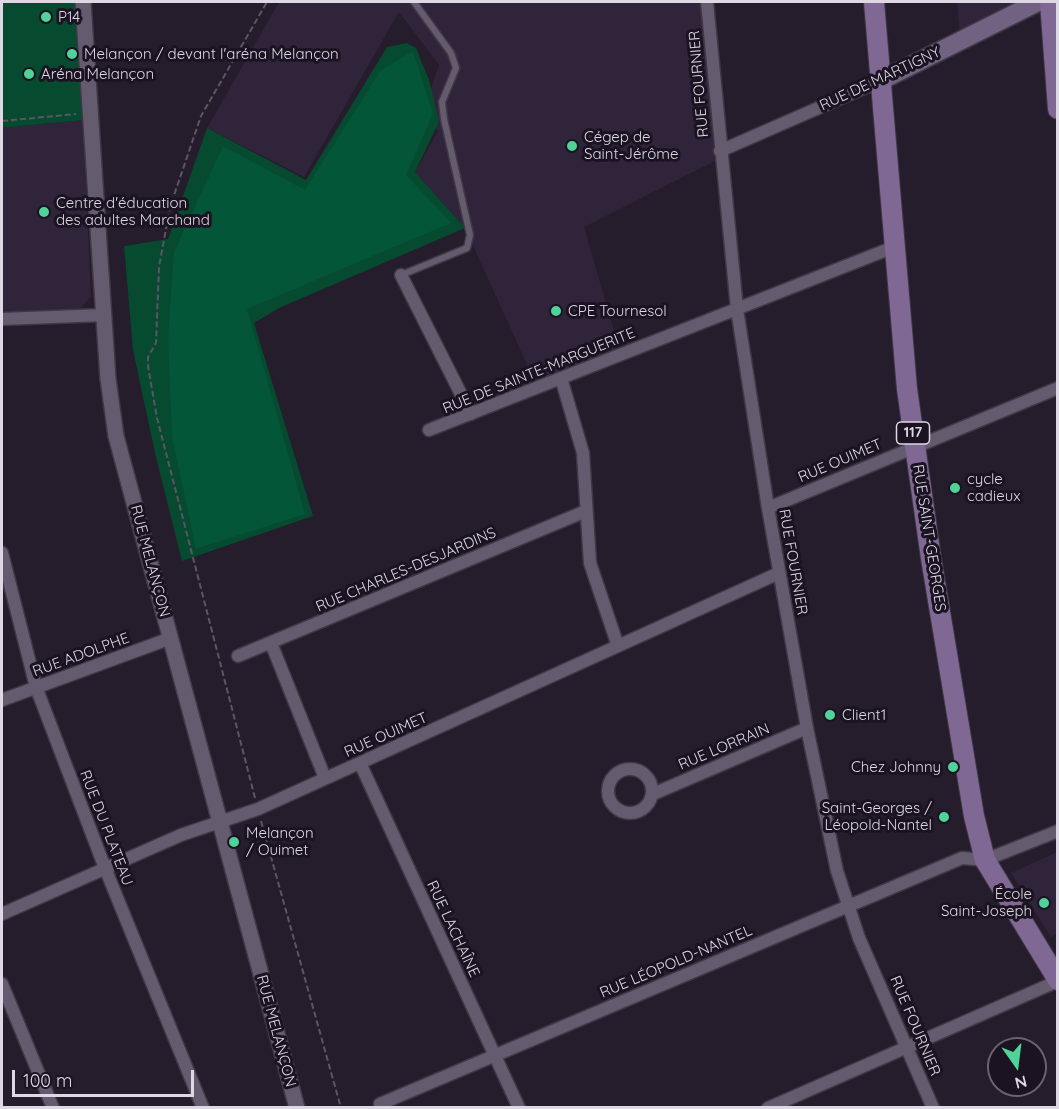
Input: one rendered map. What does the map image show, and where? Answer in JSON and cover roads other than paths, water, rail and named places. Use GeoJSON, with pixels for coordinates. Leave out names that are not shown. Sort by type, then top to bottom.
{"type":"FeatureCollection","features":[{"type":"Feature","properties":{"kind":"main road","name":"RUE SAINT-GEORGES"},"geometry":{"type":"LineString","coordinates":[[874,2],[894,247],[915,445],[931,558],[974,816],[985,860],[1058,981]]}},
{"type":"Feature","properties":{"kind":"main road","name":"RUE DE MARTIGNY"},"geometry":{"type":"LineString","coordinates":[[880,81],[1038,2]]}},
{"type":"Feature","properties":{"kind":"main road"},"geometry":{"type":"LineString","coordinates":[[1050,2],[1058,109]]}},
{"type":"Feature","properties":{"kind":"street","name":"RUE MELANÇON"},"geometry":{"type":"LineString","coordinates":[[84,2],[108,379],[116,436],[297,1107]]}},
{"type":"Feature","properties":{"kind":"street","name":"RUE FOURNIER"},"geometry":{"type":"LineString","coordinates":[[707,2],[737,309],[768,508],[807,728],[837,871],[860,938],[933,1107]]}},
{"type":"Feature","properties":{"kind":"street","name":"RUE DE MARTIGNY"},"geometry":{"type":"LineString","coordinates":[[720,151],[880,81]]}},
{"type":"Feature","properties":{"kind":"street","name":"RUE DE SAINTE-MARGUERITE"},"geometry":{"type":"LineString","coordinates":[[429,430],[894,247]]}},
{"type":"Feature","properties":{"kind":"street"},"geometry":{"type":"LineString","coordinates":[[401,275],[471,414]]}},
{"type":"Feature","properties":{"kind":"street"},"geometry":{"type":"LineString","coordinates":[[2,319],[104,315]]}},
{"type":"Feature","properties":{"kind":"street"},"geometry":{"type":"LineString","coordinates":[[561,378],[583,453],[590,563],[618,646]]}},
{"type":"Feature","properties":{"kind":"street","name":"RUE OUIMET"},"geometry":{"type":"LineString","coordinates":[[768,508],[915,445],[1058,388]]}},
{"type":"Feature","properties":{"kind":"street","name":"RUE CHARLES-DESJARDINS"},"geometry":{"type":"LineString","coordinates":[[238,656],[586,511]]}},
{"type":"Feature","properties":{"kind":"street","name":"RUE DU PLATEAU"},"geometry":{"type":"LineString","coordinates":[[2,553],[36,687],[105,868],[203,1107]]}},
{"type":"Feature","properties":{"kind":"street","name":"RUE OUIMET"},"geometry":{"type":"LineString","coordinates":[[2,915],[182,835],[258,809],[779,573]]}},
{"type":"Feature","properties":{"kind":"street","name":"RUE ADOLPHE"},"geometry":{"type":"LineString","coordinates":[[2,700],[171,638]]}},
{"type":"Feature","properties":{"kind":"street"},"geometry":{"type":"LineString","coordinates":[[271,643],[325,778]]}},
{"type":"Feature","properties":{"kind":"street","name":"RUE LORRAIN"},"geometry":{"type":"LineString","coordinates":[[653,794],[807,728]]}},
{"type":"Feature","properties":{"kind":"street","name":"RUE LACHAÎNE"},"geometry":{"type":"LineString","coordinates":[[360,763],[519,1107]]}},
{"type":"Feature","properties":{"kind":"street"},"geometry":{"type":"LineString","coordinates":[[985,860],[1058,831]]}},
{"type":"Feature","properties":{"kind":"street","name":"RUE LÉOPOLD-NANTEL"},"geometry":{"type":"LineString","coordinates":[[381,1106],[962,858],[985,860]]}},
{"type":"Feature","properties":{"kind":"street"},"geometry":{"type":"LineString","coordinates":[[768,1107],[1058,981]]}},
{"type":"Feature","properties":{"kind":"street"},"geometry":{"type":"LineString","coordinates":[[2,984],[53,1107]]}},
{"type":"Feature","properties":{"kind":"lane"},"geometry":{"type":"LineString","coordinates":[[401,275],[467,248],[470,235],[442,102],[456,68],[451,52],[414,2]]}},
{"type":"Feature","properties":{"kind":"place","name":"P14"},"geometry":{"type":"Point","coordinates":[46,17]}},
{"type":"Feature","properties":{"kind":"place","name":"Melançon / devant l'aréna Melançon"},"geometry":{"type":"Point","coordinates":[72,54]}},
{"type":"Feature","properties":{"kind":"place","name":"Aréna Melançon"},"geometry":{"type":"Point","coordinates":[29,74]}},
{"type":"Feature","properties":{"kind":"place","name":"Cégep de Saint-Jérôme"},"geometry":{"type":"Point","coordinates":[572,146]}},
{"type":"Feature","properties":{"kind":"place","name":"Centre d'éducation des adultes Marchand"},"geometry":{"type":"Point","coordinates":[44,212]}},
{"type":"Feature","properties":{"kind":"place","name":"CPE Tournesol"},"geometry":{"type":"Point","coordinates":[556,311]}},
{"type":"Feature","properties":{"kind":"place","name":"cycle cadieux"},"geometry":{"type":"Point","coordinates":[955,488]}},
{"type":"Feature","properties":{"kind":"place","name":"Client1"},"geometry":{"type":"Point","coordinates":[830,715]}},
{"type":"Feature","properties":{"kind":"place","name":"Chez Johnny"},"geometry":{"type":"Point","coordinates":[953,767]}},
{"type":"Feature","properties":{"kind":"place","name":"Saint-Georges / Léopold-Nantel"},"geometry":{"type":"Point","coordinates":[944,817]}},
{"type":"Feature","properties":{"kind":"place","name":"Melançon / Ouimet"},"geometry":{"type":"Point","coordinates":[234,842]}},
{"type":"Feature","properties":{"kind":"place","name":"École Saint-Joseph"},"geometry":{"type":"Point","coordinates":[1044,903]}}]}
